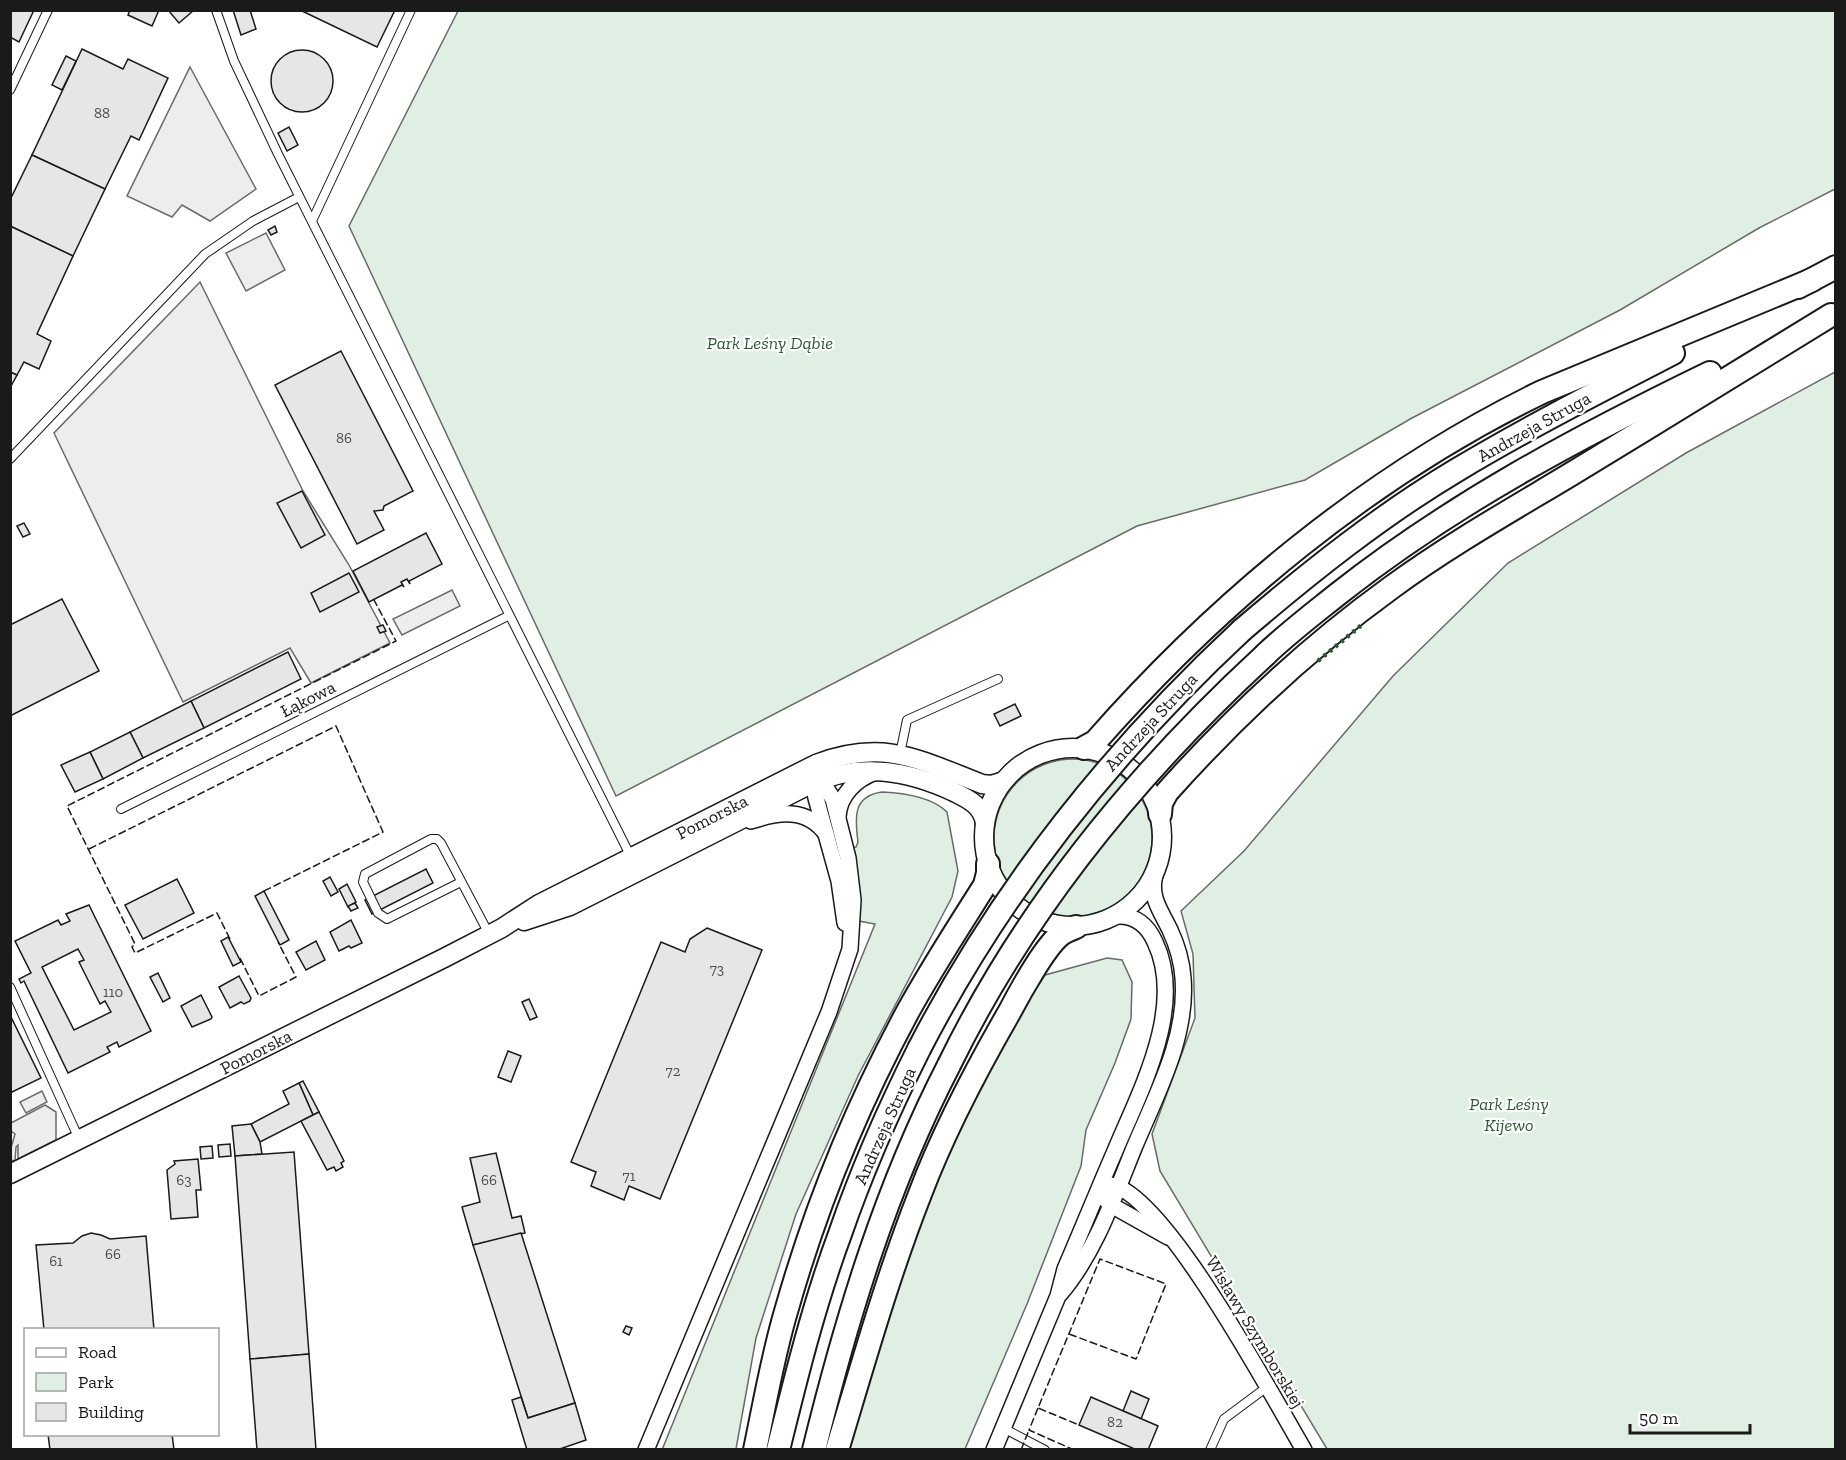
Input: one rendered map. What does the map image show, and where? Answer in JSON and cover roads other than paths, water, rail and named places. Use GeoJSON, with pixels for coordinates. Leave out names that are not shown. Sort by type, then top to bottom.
{"type":"FeatureCollection","features":[{"type":"Feature","properties":{"kind":"main road","name":"Andrzeja Struga"},"geometry":{"type":"LineString","coordinates":[[778,1449],[817,1303],[839,1235],[878,1137],[919,1049],[999,913],[1057,831],[1144,727],[1203,666],[1242,630],[1339,550],[1398,508],[1455,471],[1564,409],[1836,267]]}},
{"type":"Feature","properties":{"kind":"main road"},"geometry":{"type":"LineString","coordinates":[[1084,748],[1095,742],[1156,675],[1251,586],[1322,530],[1416,463],[1507,409],[1542,392],[1812,280]]}},
{"type":"Feature","properties":{"kind":"main road","name":"Andrzeja Struga"},"geometry":{"type":"LineString","coordinates":[[814,1449],[837,1357],[868,1257],[906,1158],[949,1065],[971,1023],[1020,942],[1101,829],[1169,749],[1224,693],[1298,625],[1419,535],[1482,495],[1604,427],[1833,314]]}},
{"type":"Feature","properties":{"kind":"main road"},"geometry":{"type":"LineString","coordinates":[[1160,814],[1161,803],[1167,792],[1231,725],[1311,651],[1391,588],[1482,526],[1833,314]]}},
{"type":"Feature","properties":{"kind":"main road"},"geometry":{"type":"LineString","coordinates":[[755,1449],[787,1308],[814,1224],[844,1147],[885,1055],[907,1014],[985,885],[988,864]]}},
{"type":"Feature","properties":{"kind":"main road"},"geometry":{"type":"LineString","coordinates":[[837,1449],[897,1257],[920,1193],[955,1112],[1017,999],[1054,941],[1064,932],[1076,927]]}},
{"type":"Feature","properties":{"kind":"street"},"geometry":{"type":"LineString","coordinates":[[1058,1296],[1074,1278],[1111,1204],[1170,1062],[1179,1027],[1183,1005],[1181,967],[1172,936],[1154,899],[1152,888],[1163,842],[1160,814],[1149,789],[1130,768],[1111,756],[1084,748],[1056,749],[1040,754],[1020,765],[1004,781],[990,805],[985,823],[984,844],[988,864],[1001,891],[1021,910],[1046,923],[1076,927],[1096,924],[1117,916],[1139,898],[1155,875]]}},
{"type":"Feature","properties":{"kind":"street","name":"Pomorska"},"geometry":{"type":"LineString","coordinates":[[10,1174],[495,931],[559,910],[793,775],[830,758],[858,753],[900,754],[930,762],[982,784],[991,785],[1004,781]]}},
{"type":"Feature","properties":{"kind":"street","name":"Pomorska"},"geometry":{"type":"LineString","coordinates":[[816,780],[820,768],[830,758]]}},
{"type":"Feature","properties":{"kind":"street"},"geometry":{"type":"LineString","coordinates":[[839,823],[839,810],[847,792],[863,778],[881,771]]}},
{"type":"Feature","properties":{"kind":"street","name":"Pomorska"},"geometry":{"type":"LineString","coordinates":[[719,831],[816,780],[852,772],[881,771],[917,777],[966,798],[980,809],[985,823]]}},
{"type":"Feature","properties":{"kind":"street","name":"Pomorska"},"geometry":{"type":"LineString","coordinates":[[793,775],[804,774],[816,780]]}},
{"type":"Feature","properties":{"kind":"street"},"geometry":{"type":"LineString","coordinates":[[646,1449],[829,1012],[850,949],[853,906],[849,864],[829,790],[816,780]]}},
{"type":"Feature","properties":{"kind":"street"},"geometry":{"type":"LineString","coordinates":[[816,780],[816,798],[839,881],[844,913],[845,941],[842,978]]}},
{"type":"Feature","properties":{"kind":"street","name":"Pomorska"},"geometry":{"type":"LineString","coordinates":[[634,865],[719,831],[777,813],[793,813],[813,821],[827,836]]}},
{"type":"Feature","properties":{"kind":"street"},"geometry":{"type":"LineString","coordinates":[[994,1449],[1058,1296],[1065,1269],[1144,1082],[1163,1016],[1165,996],[1163,967],[1152,935],[1143,924],[1134,918],[1117,916]]}},
{"type":"Feature","properties":{"kind":"street"},"geometry":{"type":"LineString","coordinates":[[1099,1187],[1109,1185],[1118,1187]]}},
{"type":"Feature","properties":{"kind":"street"},"geometry":{"type":"LineString","coordinates":[[1099,1187],[1103,1198],[1111,1204]]}},
{"type":"Feature","properties":{"kind":"street","name":"Wisławy Szymborskiej"},"geometry":{"type":"LineString","coordinates":[[1118,1187],[1153,1214],[1204,1281],[1304,1449]]}},
{"type":"Feature","properties":{"kind":"street","name":"Wisławy Szymborskiej"},"geometry":{"type":"LineString","coordinates":[[1111,1204],[1170,1238]]}},
{"type":"Feature","properties":{"kind":"lane"},"geometry":{"type":"LineString","coordinates":[[10,90],[48,10]]}},
{"type":"Feature","properties":{"kind":"lane"},"geometry":{"type":"LineString","coordinates":[[216,10],[234,61],[299,197],[634,865]]}},
{"type":"Feature","properties":{"kind":"lane"},"geometry":{"type":"LineString","coordinates":[[312,221],[411,10]]}},
{"type":"Feature","properties":{"kind":"lane"},"geometry":{"type":"LineString","coordinates":[[10,459],[205,254],[253,220],[299,197]]}},
{"type":"Feature","properties":{"kind":"lane","name":"Łąkowa"},"geometry":{"type":"LineString","coordinates":[[122,809],[507,613]]}},
{"type":"Feature","properties":{"kind":"lane"},"geometry":{"type":"LineString","coordinates":[[900,754],[907,720],[998,679]]}},
{"type":"Feature","properties":{"kind":"lane"},"geometry":{"type":"LineString","coordinates":[[461,882],[387,919],[378,913],[363,882],[363,877],[431,839],[437,839],[461,882],[495,931]]}},
{"type":"Feature","properties":{"kind":"lane"},"geometry":{"type":"LineString","coordinates":[[10,987],[80,1140]]}},
{"type":"Feature","properties":{"kind":"lane"},"geometry":{"type":"LineString","coordinates":[[1210,1449],[1224,1419],[1267,1387]]}},
{"type":"Feature","properties":{"kind":"lane"},"geometry":{"type":"LineString","coordinates":[[1003,1428],[1045,1449]]}},
{"type":"Feature","properties":{"kind":"park label","name":"Park Leśny Dąbie"},"geometry":{"type":"Point","coordinates":[770,343]}},
{"type":"Feature","properties":{"kind":"park label","name":"Park Leśny Kijewo"},"geometry":{"type":"Point","coordinates":[1509,1114]}}]}
